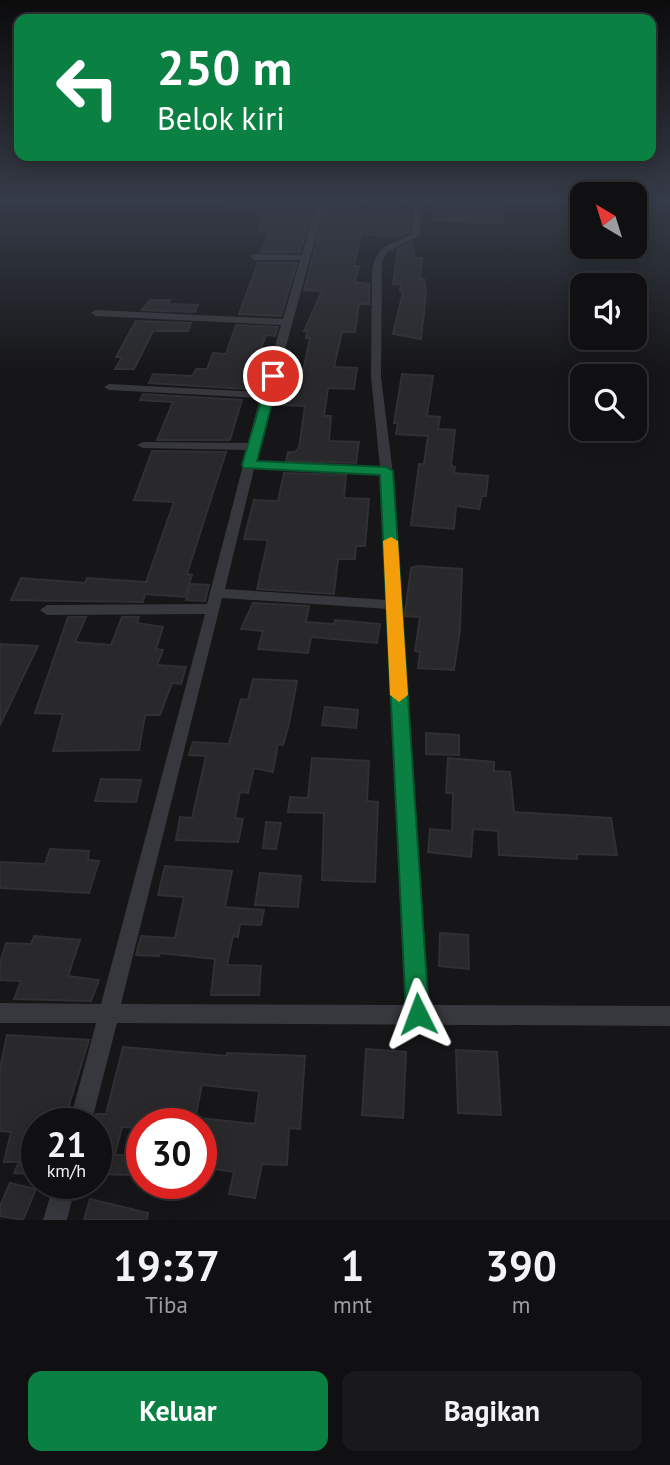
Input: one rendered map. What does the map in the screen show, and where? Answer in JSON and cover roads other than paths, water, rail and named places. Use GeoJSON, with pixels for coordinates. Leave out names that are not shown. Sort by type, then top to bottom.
{"type":"FeatureCollection","features":[{"type":"Feature","properties":{"kind":"street"},"geometry":{"type":"LineString","coordinates":[[84,1108],[177,753],[266,395],[304,260]]}},
{"type":"Feature","properties":{"kind":"street"},"geometry":{"type":"LineString","coordinates":[[377,260],[376,377],[386,471],[418,1014]]}},
{"type":"Feature","properties":{"kind":"street"},"geometry":{"type":"LineString","coordinates":[[96,313],[288,321]]}},
{"type":"Feature","properties":{"kind":"street"},"geometry":{"type":"LineString","coordinates":[[109,387],[266,395]]}},
{"type":"Feature","properties":{"kind":"street"},"geometry":{"type":"LineString","coordinates":[[143,445],[255,447]]}},
{"type":"Feature","properties":{"kind":"street"},"geometry":{"type":"LineString","coordinates":[[249,465],[386,471]]}},
{"type":"Feature","properties":{"kind":"street"},"geometry":{"type":"LineString","coordinates":[[217,593],[394,605]]}},
{"type":"Feature","properties":{"kind":"street"},"geometry":{"type":"LineString","coordinates":[[47,610],[211,609]]}},
{"type":"Feature","properties":{"kind":"street"},"geometry":{"type":"LineString","coordinates":[[0,1013],[670,1016]]}},
{"type":"Feature","properties":{"kind":"street"},"geometry":{"type":"LineString","coordinates":[[55,1220],[61,1199]]}}]}
